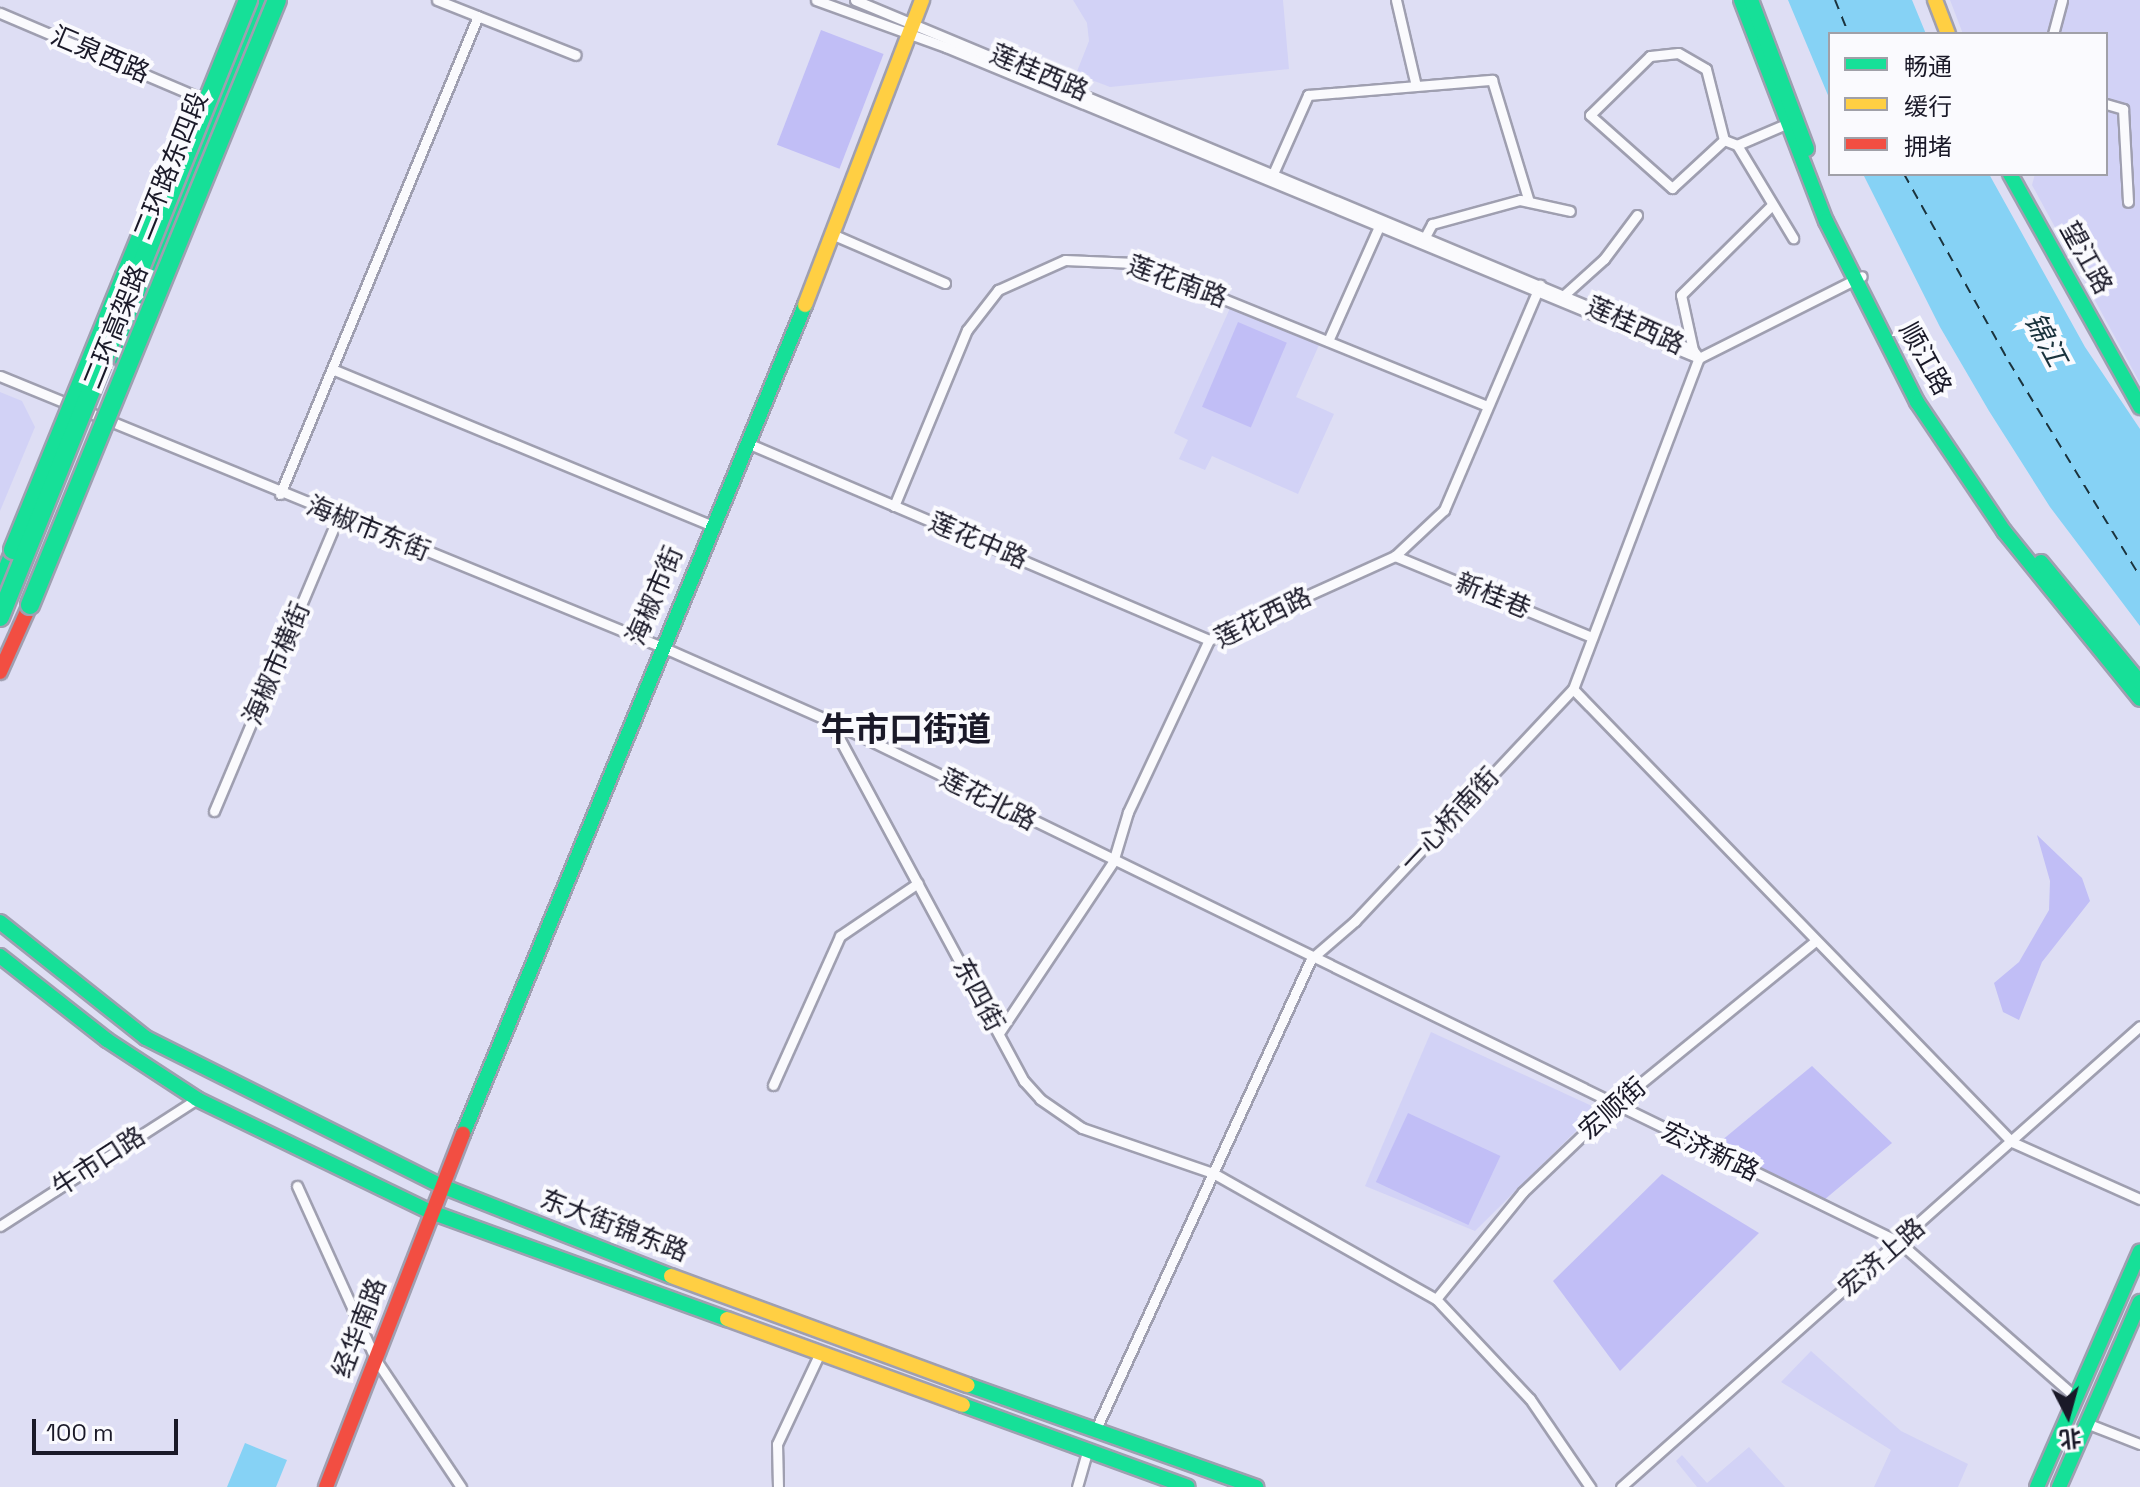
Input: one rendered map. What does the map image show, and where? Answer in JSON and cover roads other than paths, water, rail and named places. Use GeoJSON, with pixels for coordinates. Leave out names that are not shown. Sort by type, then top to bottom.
{"type":"FeatureCollection","features":[{"type":"Feature","properties":{"kind":"main road","name":"二环高架路"},"geometry":{"type":"LineString","coordinates":[[0,617],[209,103],[246,0]]}},
{"type":"Feature","properties":{"kind":"main road","name":"二环路东四段"},"geometry":{"type":"LineString","coordinates":[[0,598],[75,409],[209,103],[267,0]]}},
{"type":"Feature","properties":{"kind":"main road","name":"二环高架路"},"geometry":{"type":"LineString","coordinates":[[0,672],[52,555],[277,0]]}},
{"type":"Feature","properties":{"kind":"main road","name":"海椒市街"},"geometry":{"type":"LineString","coordinates":[[442,1186],[834,235],[922,0]]}},
{"type":"Feature","properties":{"kind":"main road","name":"顺江路"},"geometry":{"type":"LineString","coordinates":[[1741,0],[1786,124],[1917,402],[1968,480],[2140,699]]}},
{"type":"Feature","properties":{"kind":"main road","name":"顺江路"},"geometry":{"type":"LineString","coordinates":[[1751,0],[1858,279],[1926,397],[1976,475],[2140,682]]}},
{"type":"Feature","properties":{"kind":"main road"},"geometry":{"type":"LineString","coordinates":[[1935,0],[1947,32]]}},
{"type":"Feature","properties":{"kind":"main road","name":"二环路东四段"},"geometry":{"type":"LineString","coordinates":[[4,659],[98,418],[209,103]]}},
{"type":"Feature","properties":{"kind":"main road"},"geometry":{"type":"LineString","coordinates":[[52,555],[80,512],[215,173],[209,103]]}},
{"type":"Feature","properties":{"kind":"main road"},"geometry":{"type":"LineString","coordinates":[[0,582],[137,239],[209,103]]}},
{"type":"Feature","properties":{"kind":"main road","name":"望江路"},"geometry":{"type":"LineString","coordinates":[[2011,176],[2140,407]]}},
{"type":"Feature","properties":{"kind":"main road"},"geometry":{"type":"LineString","coordinates":[[0,682],[4,659]]}},
{"type":"Feature","properties":{"kind":"main road","name":"东大街锦东路"},"geometry":{"type":"LineString","coordinates":[[0,922],[146,1038],[231,1085],[442,1186],[766,1313],[1248,1486]]}},
{"type":"Feature","properties":{"kind":"main road","name":"东大街锦东路"},"geometry":{"type":"LineString","coordinates":[[0,956],[96,1032],[197,1099],[431,1212],[818,1357],[1188,1487]]}},
{"type":"Feature","properties":{"kind":"main road","name":"经华南路"},"geometry":{"type":"LineString","coordinates":[[326,1487],[442,1186]]}},
{"type":"Feature","properties":{"kind":"main road"},"geometry":{"type":"LineString","coordinates":[[2037,1487],[2074,1396],[2140,1251]]}},
{"type":"Feature","properties":{"kind":"main road"},"geometry":{"type":"LineString","coordinates":[[2059,1487],[2140,1302]]}},
{"type":"Feature","properties":{"kind":"street"},"geometry":{"type":"LineString","coordinates":[[437,0],[576,55]]}},
{"type":"Feature","properties":{"kind":"street"},"geometry":{"type":"LineString","coordinates":[[816,0],[912,29]]}},
{"type":"Feature","properties":{"kind":"street"},"geometry":{"type":"LineString","coordinates":[[855,0],[912,29]]}},
{"type":"Feature","properties":{"kind":"street"},"geometry":{"type":"LineString","coordinates":[[1396,0],[1416,86]]}},
{"type":"Feature","properties":{"kind":"street"},"geometry":{"type":"LineString","coordinates":[[2054,32],[2062,0]]}},
{"type":"Feature","properties":{"kind":"street","name":"汇泉西路"},"geometry":{"type":"LineString","coordinates":[[0,13],[209,103]]}},
{"type":"Feature","properties":{"kind":"street"},"geometry":{"type":"LineString","coordinates":[[280,494],[478,16]]}},
{"type":"Feature","properties":{"kind":"street","name":"莲桂西路"},"geometry":{"type":"LineString","coordinates":[[912,29],[1274,173],[1425,237],[1538,290],[1564,295],[1696,354]]}},
{"type":"Feature","properties":{"kind":"street","name":"莲桂西路"},"geometry":{"type":"LineString","coordinates":[[912,29],[1377,229],[1696,354]]}},
{"type":"Feature","properties":{"kind":"street"},"geometry":{"type":"LineString","coordinates":[[1678,53],[1706,69],[1724,140],[1672,188],[1590,115],[1650,56],[1678,53]]}},
{"type":"Feature","properties":{"kind":"street"},"geometry":{"type":"LineString","coordinates":[[1269,183],[1308,95],[1492,80],[1529,202]]}},
{"type":"Feature","properties":{"kind":"street"},"geometry":{"type":"LineString","coordinates":[[2108,105],[2123,109],[2128,202]]}},
{"type":"Feature","properties":{"kind":"street"},"geometry":{"type":"LineString","coordinates":[[1737,145],[1786,124]]}},
{"type":"Feature","properties":{"kind":"street"},"geometry":{"type":"LineString","coordinates":[[1724,140],[1737,145],[1793,238]]}},
{"type":"Feature","properties":{"kind":"street"},"geometry":{"type":"LineString","coordinates":[[1425,237],[1432,224],[1529,202],[1570,211]]}},
{"type":"Feature","properties":{"kind":"street"},"geometry":{"type":"LineString","coordinates":[[1772,205],[1681,295],[1696,354],[1858,279]]}},
{"type":"Feature","properties":{"kind":"street"},"geometry":{"type":"LineString","coordinates":[[1564,295],[1604,259],[1637,215]]}},
{"type":"Feature","properties":{"kind":"street"},"geometry":{"type":"LineString","coordinates":[[1328,341],[1382,219]]}},
{"type":"Feature","properties":{"kind":"street"},"geometry":{"type":"LineString","coordinates":[[834,235],[945,283]]}},
{"type":"Feature","properties":{"kind":"street","name":"莲花南路"},"geometry":{"type":"LineString","coordinates":[[894,506],[967,330],[998,290],[1065,260],[1135,263],[1487,406]]}},
{"type":"Feature","properties":{"kind":"street","name":"莲花西路"},"geometry":{"type":"LineString","coordinates":[[999,1033],[1113,862],[1128,812],[1209,640],[1395,556],[1444,510],[1538,290]]}},
{"type":"Feature","properties":{"kind":"street","name":"一心桥南街"},"geometry":{"type":"LineString","coordinates":[[1095,1431],[1311,959],[1355,921],[1573,689],[1696,354]]}},
{"type":"Feature","properties":{"kind":"street"},"geometry":{"type":"LineString","coordinates":[[332,369],[712,526]]}},
{"type":"Feature","properties":{"kind":"street","name":"海椒市东街"},"geometry":{"type":"LineString","coordinates":[[0,376],[280,494],[662,647]]}},
{"type":"Feature","properties":{"kind":"street","name":"莲花中路"},"geometry":{"type":"LineString","coordinates":[[747,443],[1209,640]]}},
{"type":"Feature","properties":{"kind":"street","name":"海椒市横街"},"geometry":{"type":"LineString","coordinates":[[214,811],[338,517]]}},
{"type":"Feature","properties":{"kind":"street","name":"新桂巷"},"geometry":{"type":"LineString","coordinates":[[1395,556],[1592,637]]}},
{"type":"Feature","properties":{"kind":"street","name":"莲花北路"},"geometry":{"type":"LineString","coordinates":[[662,647],[830,721],[1311,959]]}},
{"type":"Feature","properties":{"kind":"street"},"geometry":{"type":"LineString","coordinates":[[1573,689],[1814,942],[2012,1142],[2140,1199]]}},
{"type":"Feature","properties":{"kind":"street","name":"东四街"},"geometry":{"type":"LineString","coordinates":[[830,721],[1024,1081],[1062,1115],[1082,1128],[1213,1173],[1436,1299],[1530,1399],[1590,1487]]}},
{"type":"Feature","properties":{"kind":"street"},"geometry":{"type":"LineString","coordinates":[[773,1085],[840,936],[918,883]]}},
{"type":"Feature","properties":{"kind":"street","name":"宏顺街"},"geometry":{"type":"LineString","coordinates":[[1436,1299],[1523,1192],[1613,1106],[1814,942]]}},
{"type":"Feature","properties":{"kind":"street","name":"宏济新路"},"geometry":{"type":"LineString","coordinates":[[1311,959],[1899,1242],[2074,1396]]}},
{"type":"Feature","properties":{"kind":"street","name":"宏济上路"},"geometry":{"type":"LineString","coordinates":[[1621,1487],[2140,1026]]}},
{"type":"Feature","properties":{"kind":"street","name":"牛市口路"},"geometry":{"type":"LineString","coordinates":[[0,1226],[197,1099]]}},
{"type":"Feature","properties":{"kind":"street"},"geometry":{"type":"LineString","coordinates":[[297,1186],[376,1360],[461,1487]]}},
{"type":"Feature","properties":{"kind":"street"},"geometry":{"type":"LineString","coordinates":[[778,1487],[777,1444],[818,1357]]}},
{"type":"Feature","properties":{"kind":"street"},"geometry":{"type":"LineString","coordinates":[[2086,1423],[2140,1444]]}},
{"type":"Feature","properties":{"kind":"street"},"geometry":{"type":"LineString","coordinates":[[1077,1487],[1087,1453]]}},
{"type":"Feature","properties":{"kind":"water"},"geometry":{"type":"Polygon","coordinates":[[[1788,0],[1912,0],[1925,32],[1828,32],[1828,95],[1788,0]]]}},
{"type":"Feature","properties":{"kind":"water","name":"锦江"},"geometry":{"type":"Polygon","coordinates":[[[1864,176],[1990,176],[2085,347],[2140,429],[2140,626],[2050,507],[1940,327],[1864,176]]]}},
{"type":"Feature","properties":{"kind":"water"},"geometry":{"type":"Polygon","coordinates":[[[245,1443],[287,1460],[276,1487],[227,1487],[245,1443]]]}},
{"type":"Feature","properties":{"kind":"district","name":"牛市口街道"},"geometry":{"type":"Point","coordinates":[906,730]}}]}
